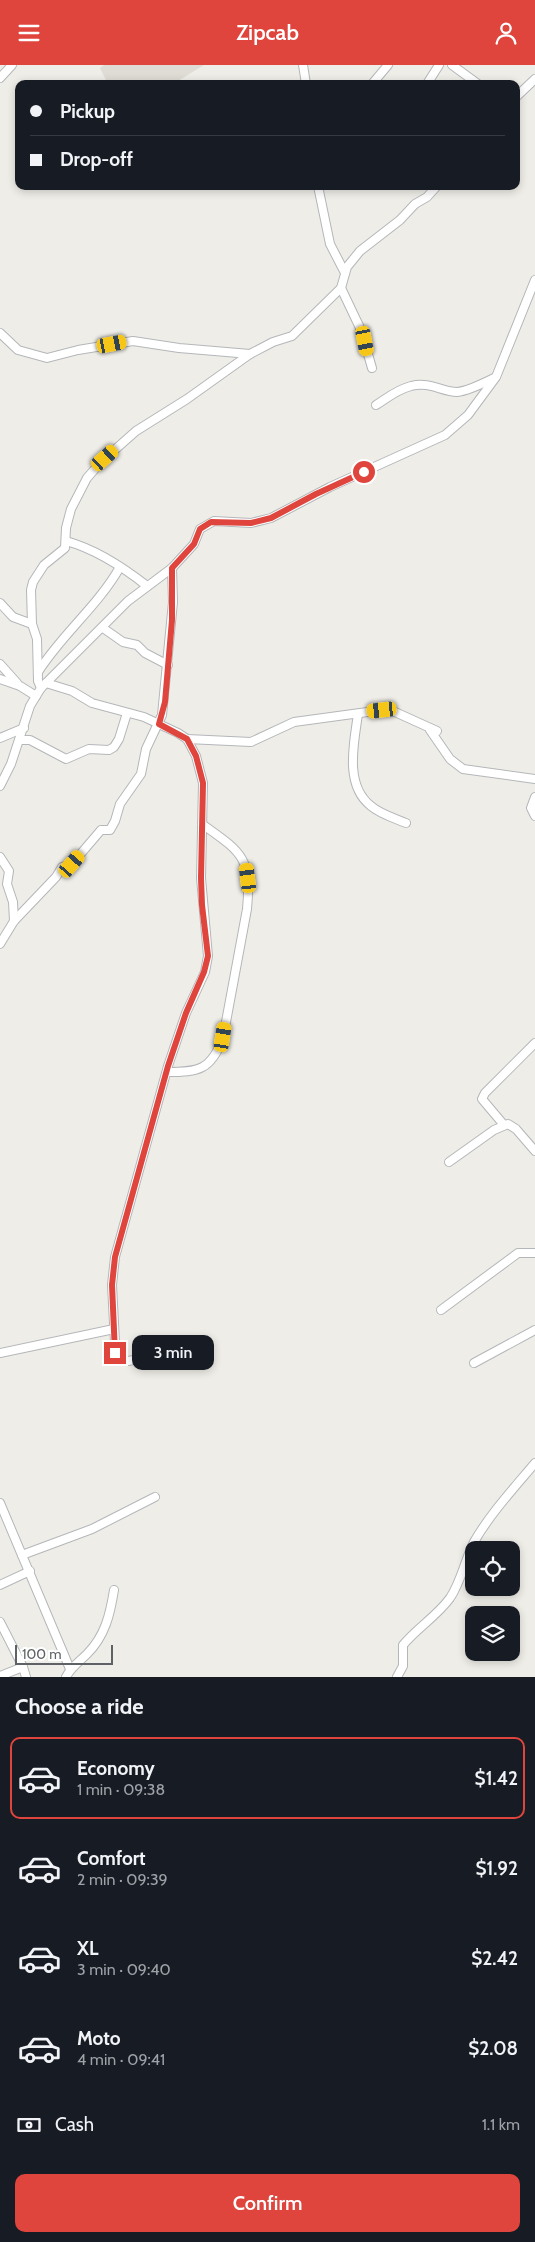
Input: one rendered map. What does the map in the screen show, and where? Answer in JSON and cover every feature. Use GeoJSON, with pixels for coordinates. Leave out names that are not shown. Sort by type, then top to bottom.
{"type":"FeatureCollection","features":[{"type":"Feature","properties":{"kind":"street"},"geometry":{"type":"LineString","coordinates":[[0,78],[12,65]]}},
{"type":"Feature","properties":{"kind":"street"},"geometry":{"type":"LineString","coordinates":[[303,65],[305,80]]}},
{"type":"Feature","properties":{"kind":"street"},"geometry":{"type":"LineString","coordinates":[[375,80],[388,65]]}},
{"type":"Feature","properties":{"kind":"street"},"geometry":{"type":"LineString","coordinates":[[430,80],[439,65]]}},
{"type":"Feature","properties":{"kind":"street"},"geometry":{"type":"LineString","coordinates":[[452,65],[473,80]]}},
{"type":"Feature","properties":{"kind":"street"},"geometry":{"type":"LineString","coordinates":[[520,93],[535,79]]}},
{"type":"Feature","properties":{"kind":"street"},"geometry":{"type":"LineString","coordinates":[[319,190],[330,244],[345,273]]}},
{"type":"Feature","properties":{"kind":"street"},"geometry":{"type":"LineString","coordinates":[[432,190],[387,230],[371,240],[352,260],[345,273],[341,288],[292,336],[273,342],[250,354],[187,399],[136,431],[101,462],[87,478],[72,509],[66,528],[66,541],[62,551],[46,563],[33,582],[31,590],[32,624],[37,639],[38,684],[72,691],[92,703],[159,724],[187,739],[251,742],[294,722],[382,710],[395,712],[434,730],[450,759],[463,769],[535,779]]}},
{"type":"Feature","properties":{"kind":"street"},"geometry":{"type":"LineString","coordinates":[[0,786],[36,696],[128,601],[172,568],[194,544],[200,529],[211,522],[251,523],[271,518],[316,494],[445,435],[468,415],[496,377],[535,281]]}},
{"type":"Feature","properties":{"kind":"street"},"geometry":{"type":"LineString","coordinates":[[341,288],[361,330],[372,368]]}},
{"type":"Feature","properties":{"kind":"street"},"geometry":{"type":"LineString","coordinates":[[0,333],[18,350],[47,358],[78,350],[133,341],[179,348],[250,354]]}},
{"type":"Feature","properties":{"kind":"street"},"geometry":{"type":"LineString","coordinates":[[376,405],[412,385],[436,386],[446,391],[457,391],[496,377]]}},
{"type":"Feature","properties":{"kind":"street"},"geometry":{"type":"LineString","coordinates":[[66,541],[88,548],[147,586]]}},
{"type":"Feature","properties":{"kind":"street"},"geometry":{"type":"LineString","coordinates":[[38,673],[72,627],[105,592],[120,567]]}},
{"type":"Feature","properties":{"kind":"street"},"geometry":{"type":"LineString","coordinates":[[1,942],[14,921],[56,877],[62,867],[72,864],[101,830],[110,830],[120,804],[141,774],[146,749],[159,724],[165,702],[173,602],[172,568]]}},
{"type":"Feature","properties":{"kind":"street"},"geometry":{"type":"LineString","coordinates":[[0,603],[13,617],[32,624]]}},
{"type":"Feature","properties":{"kind":"street"},"geometry":{"type":"LineString","coordinates":[[103,628],[122,642],[137,645],[146,653],[168,665]]}},
{"type":"Feature","properties":{"kind":"street"},"geometry":{"type":"LineString","coordinates":[[0,665],[20,686]]}},
{"type":"Feature","properties":{"kind":"street"},"geometry":{"type":"LineString","coordinates":[[0,679],[20,686],[36,696]]}},
{"type":"Feature","properties":{"kind":"street"},"geometry":{"type":"LineString","coordinates":[[20,740],[30,740],[66,759],[89,749],[109,750],[118,744],[127,713]]}},
{"type":"Feature","properties":{"kind":"street"},"geometry":{"type":"LineString","coordinates":[[358,714],[353,775],[360,793],[372,807],[406,823]]}},
{"type":"Feature","properties":{"kind":"street"},"geometry":{"type":"LineString","coordinates":[[0,738],[24,728]]}},
{"type":"Feature","properties":{"kind":"street"},"geometry":{"type":"LineString","coordinates":[[187,739],[196,756],[203,783],[202,905],[208,956],[204,972],[186,1013],[167,1072],[156,1116],[141,1159],[112,1269],[116,1361],[128,1361],[188,1351]]}},
{"type":"Feature","properties":{"kind":"street"},"geometry":{"type":"LineString","coordinates":[[535,797],[531,808],[535,816]]}},
{"type":"Feature","properties":{"kind":"street"},"geometry":{"type":"LineString","coordinates":[[167,1072],[197,1070],[211,1062],[216,1055],[223,1037],[247,909],[249,889],[247,868],[242,858],[237,850],[202,824]]}},
{"type":"Feature","properties":{"kind":"street"},"geometry":{"type":"LineString","coordinates":[[0,857],[9,871],[8,884],[13,902],[14,921]]}},
{"type":"Feature","properties":{"kind":"street"},"geometry":{"type":"LineString","coordinates":[[504,1125],[482,1099],[485,1093],[535,1043]]}},
{"type":"Feature","properties":{"kind":"street"},"geometry":{"type":"LineString","coordinates":[[449,1162],[504,1125],[511,1125],[516,1129],[535,1151]]}},
{"type":"Feature","properties":{"kind":"street"},"geometry":{"type":"LineString","coordinates":[[441,1310],[518,1253],[535,1253]]}},
{"type":"Feature","properties":{"kind":"street"},"geometry":{"type":"LineString","coordinates":[[0,1353],[114,1329]]}},
{"type":"Feature","properties":{"kind":"street"},"geometry":{"type":"LineString","coordinates":[[474,1363],[535,1330]]}},
{"type":"Feature","properties":{"kind":"street"},"geometry":{"type":"LineString","coordinates":[[397,1677],[402,1666],[404,1645],[450,1597],[459,1582],[463,1565],[488,1519],[535,1463]]}},
{"type":"Feature","properties":{"kind":"street"},"geometry":{"type":"LineString","coordinates":[[22,1555],[92,1529],[155,1497]]}},
{"type":"Feature","properties":{"kind":"street"},"geometry":{"type":"LineString","coordinates":[[0,1503],[30,1571],[68,1673],[104,1633],[114,1590]]}},
{"type":"Feature","properties":{"kind":"street"},"geometry":{"type":"LineString","coordinates":[[0,1585],[30,1571]]}},
{"type":"Feature","properties":{"kind":"street"},"geometry":{"type":"LineString","coordinates":[[0,1622],[3,1637],[24,1667],[26,1677]]}},
{"type":"Feature","properties":{"kind":"street"},"geometry":{"type":"LineString","coordinates":[[0,1676],[24,1667]]}},
{"type":"Feature","properties":{"kind":"shaded area"},"geometry":{"type":"Polygon","coordinates":[[[104,65],[204,65],[180,80],[106,80],[100,68],[104,65]]]}},
{"type":"Feature","properties":{"kind":"route"},"geometry":{"type":"LineString","coordinates":[[115,1353],[112,1269],[136,1184],[141,1159],[156,1116],[168,1066],[186,1013],[204,972],[208,956],[202,905],[203,783],[201,772],[196,756],[187,739],[159,724],[165,702],[165,681],[172,620],[172,568],[194,544],[200,529],[211,522],[251,523],[271,518],[316,494],[364,472]]}}]}
